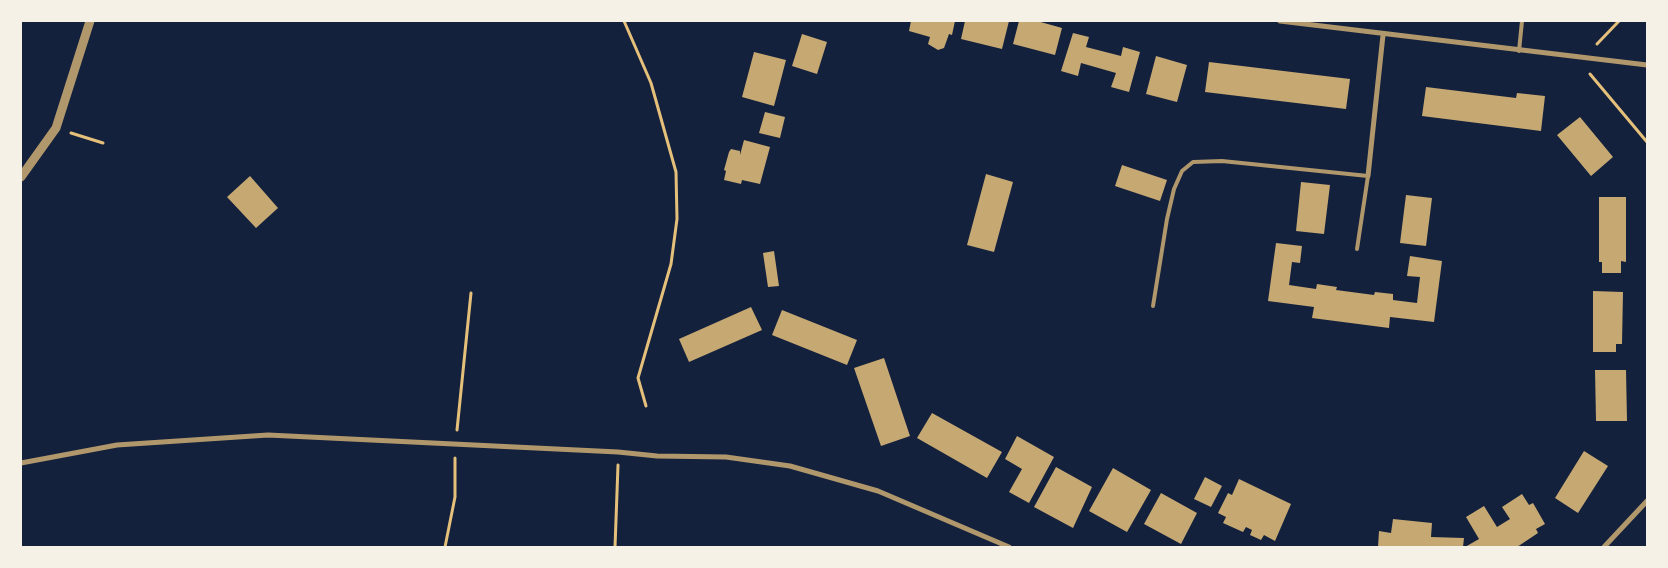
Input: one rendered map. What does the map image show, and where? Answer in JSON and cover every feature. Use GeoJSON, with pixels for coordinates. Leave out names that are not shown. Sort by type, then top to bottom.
{"type":"FeatureCollection","features":[{"type":"Feature","properties":{"kind":"street"},"geometry":{"type":"LineString","coordinates":[[21,177],[56,128],[90,21]]}},
{"type":"Feature","properties":{"kind":"street"},"geometry":{"type":"LineString","coordinates":[[1280,21],[1383,35],[1647,65]]}},
{"type":"Feature","properties":{"kind":"street"},"geometry":{"type":"LineString","coordinates":[[1368,176],[1383,35]]}},
{"type":"Feature","properties":{"kind":"street"},"geometry":{"type":"LineString","coordinates":[[21,463],[117,445],[268,435],[618,452],[657,456],[726,457],[790,466],[878,491],[1009,547]]}},
{"type":"Feature","properties":{"kind":"street"},"geometry":{"type":"LineString","coordinates":[[1604,547],[1647,501]]}},
{"type":"Feature","properties":{"kind":"lane"},"geometry":{"type":"LineString","coordinates":[[1519,51],[1522,21]]}},
{"type":"Feature","properties":{"kind":"lane"},"geometry":{"type":"LineString","coordinates":[[1153,306],[1167,219],[1174,189],[1182,171],[1193,162],[1222,161],[1368,176],[1357,249]]}},
{"type":"Feature","properties":{"kind":"path"},"geometry":{"type":"LineString","coordinates":[[624,21],[651,83],[676,172],[677,219],[671,264],[638,378],[646,406]]}},
{"type":"Feature","properties":{"kind":"path"},"geometry":{"type":"LineString","coordinates":[[1596,46],[1619,21]]}},
{"type":"Feature","properties":{"kind":"path"},"geometry":{"type":"LineString","coordinates":[[1590,74],[1647,142]]}},
{"type":"Feature","properties":{"kind":"path"},"geometry":{"type":"LineString","coordinates":[[56,128],[102,143]]}},
{"type":"Feature","properties":{"kind":"path"},"geometry":{"type":"LineString","coordinates":[[445,547],[454,497],[456,444],[471,293]]}},
{"type":"Feature","properties":{"kind":"path"},"geometry":{"type":"LineString","coordinates":[[615,547],[618,452]]}},
{"type":"Feature","properties":{"kind":"building"},"geometry":{"type":"Polygon","coordinates":[[[911,21],[955,21],[952,35],[949,34],[944,48],[938,50],[928,44],[930,37],[909,31],[911,21]]]}},
{"type":"Feature","properties":{"kind":"building"},"geometry":{"type":"Polygon","coordinates":[[[965,21],[1009,21],[1002,49],[961,39],[965,21]]]}},
{"type":"Feature","properties":{"kind":"building"},"geometry":{"type":"Polygon","coordinates":[[[1019,21],[1037,21],[1062,28],[1055,55],[1013,44],[1019,21]]]}},
{"type":"Feature","properties":{"kind":"building"},"geometry":{"type":"Polygon","coordinates":[[[1073,33],[1089,37],[1086,47],[1121,56],[1123,47],[1140,52],[1129,92],[1111,87],[1116,73],[1081,63],[1078,76],[1061,71],[1073,33]]]}},
{"type":"Feature","properties":{"kind":"building"},"geometry":{"type":"Polygon","coordinates":[[[802,34],[827,42],[817,74],[792,66],[802,34]]]}},
{"type":"Feature","properties":{"kind":"building"},"geometry":{"type":"Polygon","coordinates":[[[754,52],[786,60],[774,106],[742,97],[754,52]]]}},
{"type":"Feature","properties":{"kind":"building"},"geometry":{"type":"Polygon","coordinates":[[[1156,56],[1187,65],[1177,102],[1146,94],[1156,56]]]}},
{"type":"Feature","properties":{"kind":"building"},"geometry":{"type":"Polygon","coordinates":[[[1209,62],[1350,79],[1346,109],[1205,92],[1209,62]]]}},
{"type":"Feature","properties":{"kind":"building"},"geometry":{"type":"Polygon","coordinates":[[[1426,87],[1516,98],[1517,93],[1545,96],[1541,131],[1422,116],[1426,87]]]}},
{"type":"Feature","properties":{"kind":"building"},"geometry":{"type":"Polygon","coordinates":[[[765,112],[785,117],[780,138],[759,133],[765,112]]]}},
{"type":"Feature","properties":{"kind":"building"},"geometry":{"type":"Polygon","coordinates":[[[1580,117],[1613,157],[1591,176],[1557,135],[1580,117]]]}},
{"type":"Feature","properties":{"kind":"building"},"geometry":{"type":"Polygon","coordinates":[[[744,140],[770,147],[760,184],[742,180],[741,184],[724,180],[726,171],[724,170],[729,152],[731,149],[740,151],[740,155],[744,140]]]}},
{"type":"Feature","properties":{"kind":"building"},"geometry":{"type":"Polygon","coordinates":[[[1122,165],[1167,180],[1160,201],[1115,186],[1122,165]]]}},
{"type":"Feature","properties":{"kind":"building"},"geometry":{"type":"Polygon","coordinates":[[[986,174],[1013,182],[994,252],[967,245],[986,174]]]}},
{"type":"Feature","properties":{"kind":"building"},"geometry":{"type":"Polygon","coordinates":[[[250,176],[278,208],[256,228],[227,197],[250,176]]]}},
{"type":"Feature","properties":{"kind":"building"},"geometry":{"type":"Polygon","coordinates":[[[1301,182],[1330,185],[1324,234],[1296,231],[1301,182]]]}},
{"type":"Feature","properties":{"kind":"building"},"geometry":{"type":"Polygon","coordinates":[[[1406,195],[1432,198],[1426,246],[1400,243],[1406,195]]]}},
{"type":"Feature","properties":{"kind":"building"},"geometry":{"type":"Polygon","coordinates":[[[1599,197],[1626,197],[1626,262],[1621,261],[1621,273],[1602,273],[1602,262],[1599,262],[1599,197]]]}},
{"type":"Feature","properties":{"kind":"building"},"geometry":{"type":"Polygon","coordinates":[[[1276,243],[1302,246],[1300,263],[1292,262],[1289,285],[1316,289],[1317,284],[1337,287],[1336,290],[1374,295],[1375,292],[1393,294],[1393,300],[1417,303],[1420,277],[1407,276],[1410,256],[1442,261],[1434,322],[1390,317],[1389,328],[1312,318],[1314,307],[1268,301],[1276,243]]]}},
{"type":"Feature","properties":{"kind":"building"},"geometry":{"type":"Polygon","coordinates":[[[774,251],[779,286],[768,287],[763,253],[774,251]]]}},
{"type":"Feature","properties":{"kind":"building"},"geometry":{"type":"Polygon","coordinates":[[[1593,291],[1623,292],[1622,344],[1616,344],[1616,352],[1593,352],[1593,291]]]}},
{"type":"Feature","properties":{"kind":"building"},"geometry":{"type":"Polygon","coordinates":[[[751,307],[762,330],[689,362],[679,339],[751,307]]]}},
{"type":"Feature","properties":{"kind":"building"},"geometry":{"type":"Polygon","coordinates":[[[782,310],[857,340],[847,365],[772,335],[782,310]]]}},
{"type":"Feature","properties":{"kind":"building"},"geometry":{"type":"Polygon","coordinates":[[[884,358],[910,436],[881,446],[854,368],[884,358]]]}},
{"type":"Feature","properties":{"kind":"building"},"geometry":{"type":"Polygon","coordinates":[[[1595,370],[1626,370],[1627,421],[1596,421],[1595,370]]]}},
{"type":"Feature","properties":{"kind":"building"},"geometry":{"type":"Polygon","coordinates":[[[932,413],[1002,452],[987,478],[917,438],[932,413]]]}},
{"type":"Feature","properties":{"kind":"building"},"geometry":{"type":"Polygon","coordinates":[[[1017,436],[1054,457],[1029,503],[1009,492],[1022,469],[1005,459],[1017,436]]]}},
{"type":"Feature","properties":{"kind":"building"},"geometry":{"type":"Polygon","coordinates":[[[1584,451],[1608,466],[1578,513],[1555,498],[1584,451]]]}},
{"type":"Feature","properties":{"kind":"building"},"geometry":{"type":"Polygon","coordinates":[[[1056,467],[1092,487],[1073,528],[1034,507],[1056,467]]]}},
{"type":"Feature","properties":{"kind":"building"},"geometry":{"type":"Polygon","coordinates":[[[1113,468],[1151,490],[1127,532],[1089,511],[1113,468]]]}},
{"type":"Feature","properties":{"kind":"building"},"geometry":{"type":"Polygon","coordinates":[[[1205,477],[1222,486],[1211,507],[1194,499],[1205,477]]]}},
{"type":"Feature","properties":{"kind":"building"},"geometry":{"type":"Polygon","coordinates":[[[1239,479],[1291,504],[1275,541],[1264,535],[1261,540],[1250,535],[1252,530],[1246,527],[1243,532],[1223,523],[1226,517],[1218,513],[1228,493],[1232,495],[1239,479]]]}},
{"type":"Feature","properties":{"kind":"building"},"geometry":{"type":"Polygon","coordinates":[[[1161,493],[1197,513],[1181,544],[1144,524],[1161,493]]]}},
{"type":"Feature","properties":{"kind":"building"},"geometry":{"type":"Polygon","coordinates":[[[1522,494],[1529,505],[1533,503],[1545,524],[1536,529],[1538,533],[1517,547],[1465,547],[1479,539],[1466,517],[1484,506],[1497,527],[1510,519],[1502,507],[1522,494]]]}},
{"type":"Feature","properties":{"kind":"building"},"geometry":{"type":"Polygon","coordinates":[[[1393,519],[1432,523],[1431,537],[1464,538],[1463,547],[1378,547],[1379,531],[1391,533],[1393,519]]]}}]}
